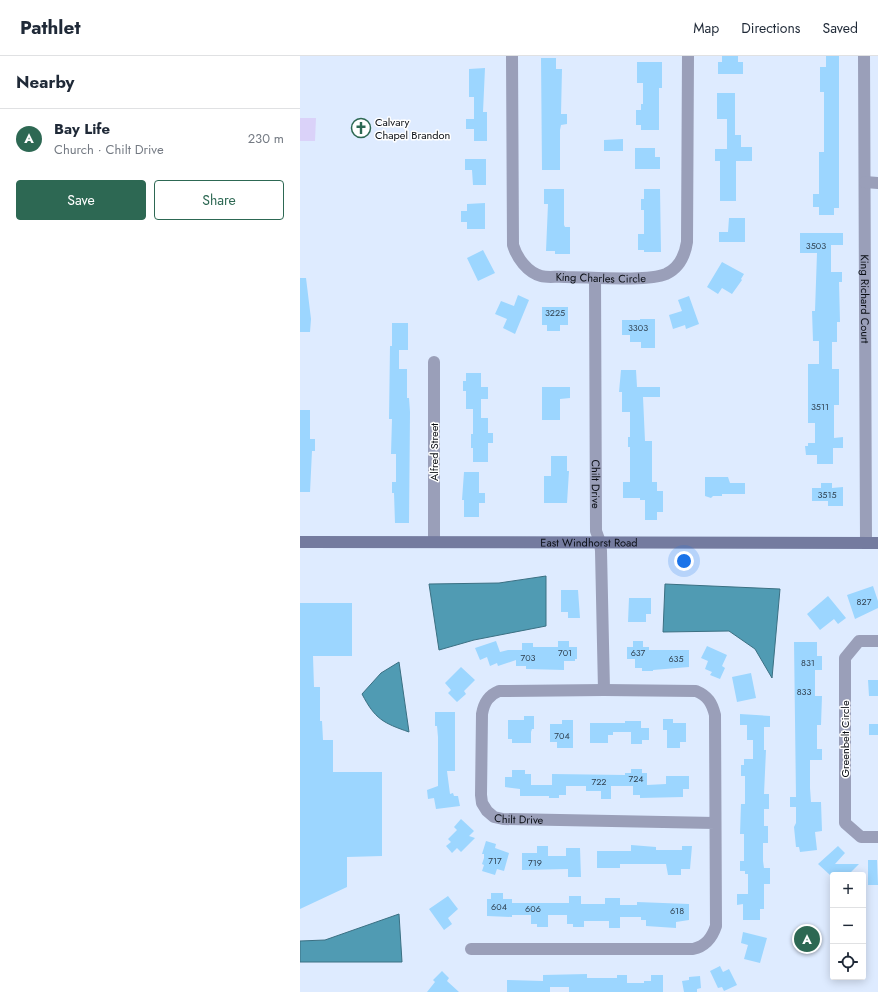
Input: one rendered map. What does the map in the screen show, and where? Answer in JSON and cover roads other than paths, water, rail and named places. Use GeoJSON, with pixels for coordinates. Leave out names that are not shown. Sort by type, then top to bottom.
{"type":"FeatureCollection","features":[{"type":"Feature","properties":{"kind":"street","name":"King Charles Circle"},"geometry":{"type":"LineString","coordinates":[[512,56],[514,245],[516,254],[522,262],[540,276],[595,278],[655,277],[667,273],[676,267],[685,255],[687,242],[688,56]]}},
{"type":"Feature","properties":{"kind":"street","name":"King Richard Court"},"geometry":{"type":"LineString","coordinates":[[864,56],[866,543]]}},
{"type":"Feature","properties":{"kind":"street"},"geometry":{"type":"LineString","coordinates":[[865,182],[878,182]]}},
{"type":"Feature","properties":{"kind":"street","name":"Chilt Drive"},"geometry":{"type":"LineString","coordinates":[[595,278],[596,531],[600,542],[604,690]]}},
{"type":"Feature","properties":{"kind":"street","name":"Alfred Street"},"geometry":{"type":"LineString","coordinates":[[434,362],[434,542]]}},
{"type":"Feature","properties":{"kind":"street","name":"East Windhorst Road"},"geometry":{"type":"LineString","coordinates":[[300,542],[878,543]]}},
{"type":"Feature","properties":{"kind":"street","name":"Greenbelt Circle"},"geometry":{"type":"LineString","coordinates":[[878,641],[859,641],[845,658],[845,823],[861,837],[878,837]]}},
{"type":"Feature","properties":{"kind":"street","name":"Chilt Drive"},"geometry":{"type":"LineString","coordinates":[[471,949],[693,949],[701,947],[713,935],[716,926],[715,715],[709,700],[704,694],[696,691],[604,690],[500,691],[492,694],[483,707],[482,714],[481,795],[487,811],[494,817],[503,819],[715,823]]}},
{"type":"Feature","properties":{"kind":"water"},"geometry":{"type":"Polygon","coordinates":[[[546,576],[546,626],[474,640],[439,650],[429,584],[499,583],[546,576]]]}},
{"type":"Feature","properties":{"kind":"water"},"geometry":{"type":"Polygon","coordinates":[[[665,584],[780,589],[772,678],[755,649],[729,631],[663,632],[665,584]]]}},
{"type":"Feature","properties":{"kind":"water"},"geometry":{"type":"Polygon","coordinates":[[[399,662],[409,732],[386,723],[376,715],[362,694],[381,673],[399,662]]]}},
{"type":"Feature","properties":{"kind":"water"},"geometry":{"type":"Polygon","coordinates":[[[399,914],[402,962],[300,962],[300,941],[325,940],[399,914]]]}},
{"type":"Feature","properties":{"kind":"place","name":"Calvary Chapel Brandon"},"geometry":{"type":"Point","coordinates":[361,128]}},
{"type":"Feature","properties":{"kind":"place","name":"Bay Life"},"geometry":{"type":"Point","coordinates":[807,939]}}]}
